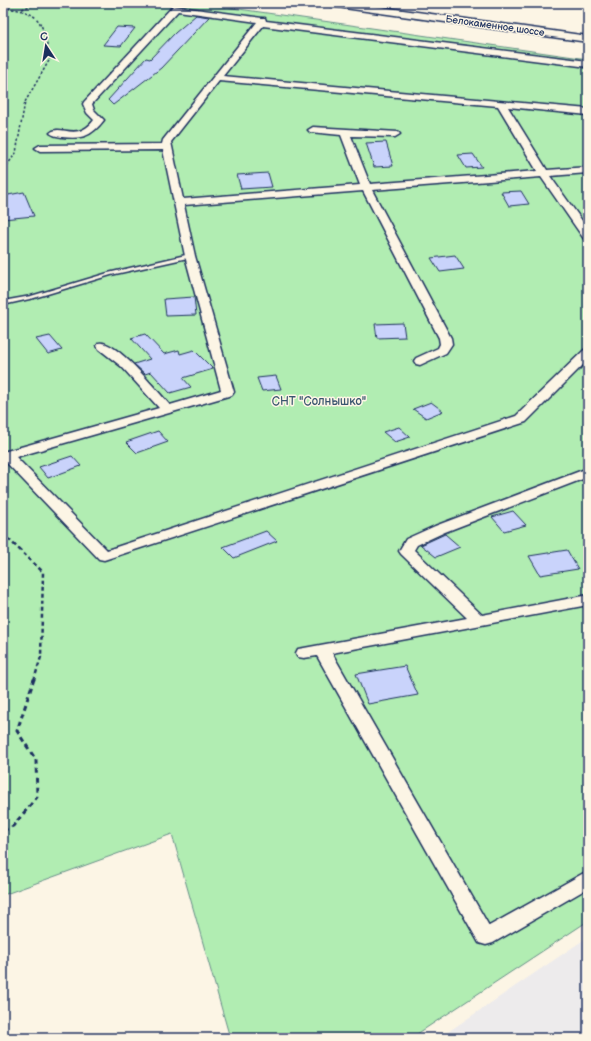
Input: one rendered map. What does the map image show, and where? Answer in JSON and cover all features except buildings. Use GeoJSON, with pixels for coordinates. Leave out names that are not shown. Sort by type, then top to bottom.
{"type":"FeatureCollection","features":[{"type":"Feature","properties":{"kind":"main road","name":"Белокаменное шоссе"},"geometry":{"type":"LineString","coordinates":[[330,3],[351,4],[588,39]]}},
{"type":"Feature","properties":{"kind":"street"},"geometry":{"type":"LineString","coordinates":[[55,133],[76,135],[87,134],[94,128],[99,120],[90,111],[87,104],[176,8],[262,20],[261,22],[588,64]]}},
{"type":"Feature","properties":{"kind":"street"},"geometry":{"type":"LineString","coordinates":[[261,22],[166,142],[190,256],[228,392],[5,453],[104,556],[521,419],[588,353]]}},
{"type":"Feature","properties":{"kind":"street"},"geometry":{"type":"LineString","coordinates":[[217,78],[588,112]]}},
{"type":"Feature","properties":{"kind":"street"},"geometry":{"type":"LineString","coordinates":[[501,104],[544,174],[588,238]]}},
{"type":"Feature","properties":{"kind":"street"},"geometry":{"type":"LineString","coordinates":[[313,130],[345,133],[395,134]]}},
{"type":"Feature","properties":{"kind":"street"},"geometry":{"type":"LineString","coordinates":[[345,133],[366,186],[445,338],[446,344],[442,350],[420,361]]}},
{"type":"Feature","properties":{"kind":"street"},"geometry":{"type":"LineString","coordinates":[[40,148],[168,147]]}},
{"type":"Feature","properties":{"kind":"street"},"geometry":{"type":"LineString","coordinates":[[178,202],[366,186],[588,170]]}},
{"type":"Feature","properties":{"kind":"street"},"geometry":{"type":"LineString","coordinates":[[103,346],[126,364],[167,409]]}},
{"type":"Feature","properties":{"kind":"street"},"geometry":{"type":"LineString","coordinates":[[479,620],[406,551],[411,542],[440,529],[588,472]]}},
{"type":"Feature","properties":{"kind":"street"},"geometry":{"type":"LineString","coordinates":[[304,653],[588,600]]}},
{"type":"Feature","properties":{"kind":"street"},"geometry":{"type":"LineString","coordinates":[[322,650],[486,937],[588,879]]}},
{"type":"Feature","properties":{"kind":"lane"},"geometry":{"type":"LineString","coordinates":[[3,303],[32,297],[110,274],[190,256]]}},
{"type":"Feature","properties":{"kind":"path"},"geometry":{"type":"LineString","coordinates":[[21,9],[39,3]]}},
{"type":"Feature","properties":{"kind":"path"},"geometry":{"type":"LineString","coordinates":[[3,8],[21,9],[35,15],[41,25],[50,59],[25,102],[16,154],[5,168],[3,168]]}},
{"type":"Feature","properties":{"kind":"path"},"geometry":{"type":"LineString","coordinates":[[3,534],[43,572],[41,657],[17,731],[36,760],[37,797],[13,826],[3,832]]}},
{"type":"Feature","properties":{"kind":"shaded area"},"geometry":{"type":"Polygon","coordinates":[[[588,937],[588,1038],[439,1038],[588,937]]]}},
{"type":"Feature","properties":{"kind":"green space","name":"СНТ \"Солнышко\""},"geometry":{"type":"Polygon","coordinates":[[[3,3],[197,3],[588,59],[588,921],[411,1038],[230,1038],[172,834],[3,895],[3,3]]]}}]}
